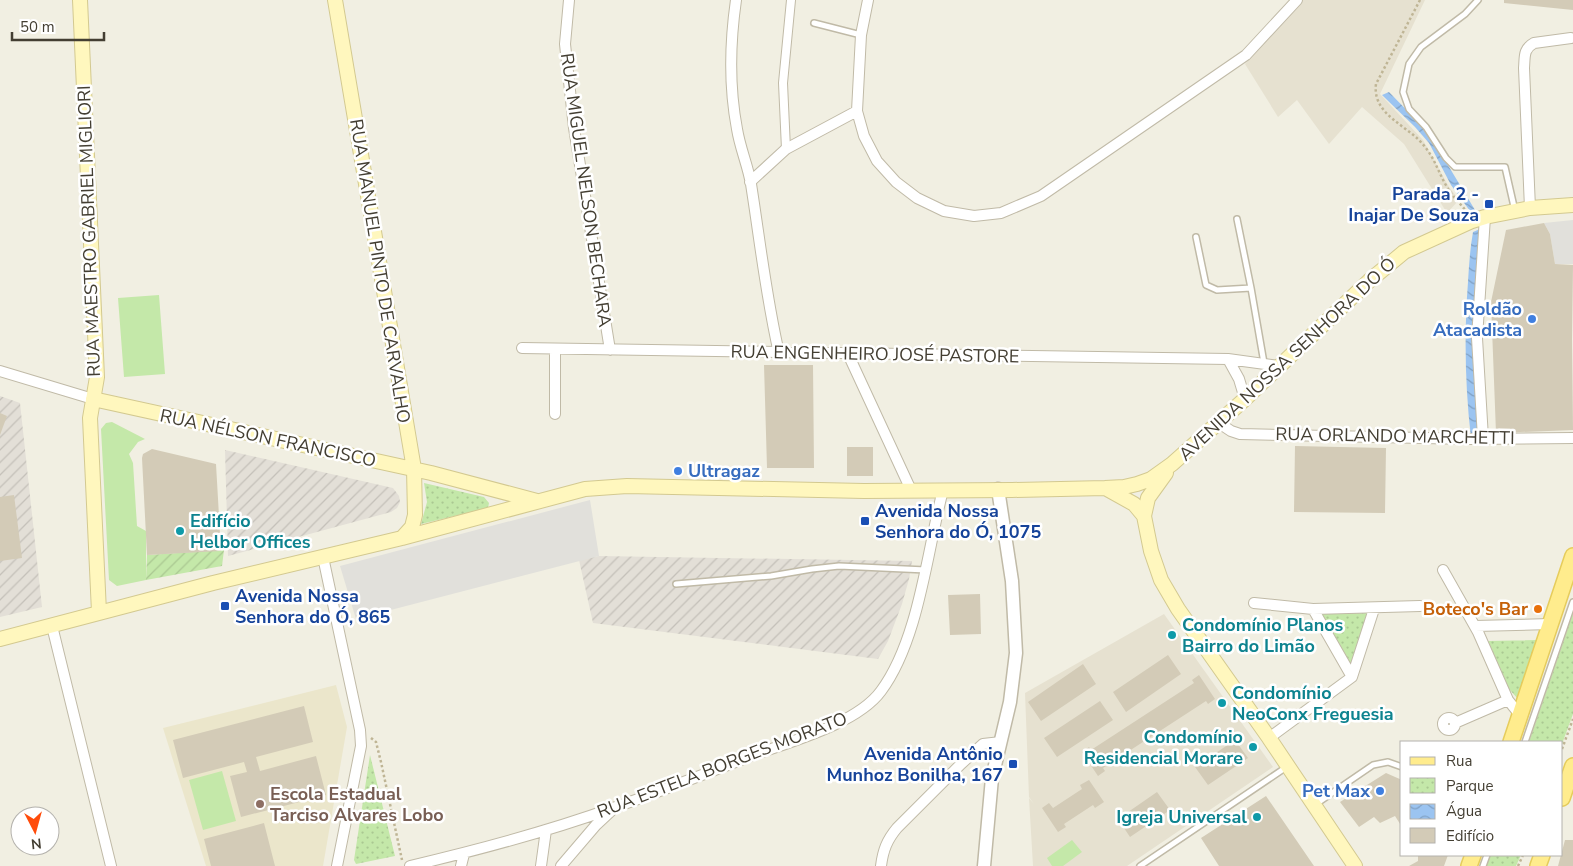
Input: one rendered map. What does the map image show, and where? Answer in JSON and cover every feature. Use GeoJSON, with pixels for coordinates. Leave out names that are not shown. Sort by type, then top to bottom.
{"type":"FeatureCollection","features":[{"type":"Feature","properties":{"kind":"main road","name":"RUA MAESTRO GABRIEL MIGLIORI"},"geometry":{"type":"LineString","coordinates":[[80,0],[97,377],[90,418],[99,612]]}},
{"type":"Feature","properties":{"kind":"main road","name":"RUA MANUEL PINTO DE CARVALHO"},"geometry":{"type":"LineString","coordinates":[[336,0],[414,469],[415,515],[412,527],[402,538]]}},
{"type":"Feature","properties":{"kind":"main road","name":"AVENIDA NOSSA SENHORA DO Ó"},"geometry":{"type":"LineString","coordinates":[[0,639],[99,612],[402,538],[585,489],[627,486],[998,490],[1104,488],[1137,484],[1150,479],[1172,464],[1245,399],[1369,281],[1404,252],[1472,221],[1486,217],[1530,208],[1573,205]]}},
{"type":"Feature","properties":{"kind":"main road","name":"RUA NÉLSON FRANCISCO"},"geometry":{"type":"LineString","coordinates":[[93,399],[414,469],[537,502]]}},
{"type":"Feature","properties":{"kind":"main road","name":"AVENIDA NOSSA SENHORA DO Ó"},"geometry":{"type":"LineString","coordinates":[[1144,516],[1148,498],[1172,464]]}},
{"type":"Feature","properties":{"kind":"main road","name":"AVENIDA NOSSA SENHORA DO Ó"},"geometry":{"type":"LineString","coordinates":[[1104,488],[1134,504],[1144,516]]}},
{"type":"Feature","properties":{"kind":"main road"},"geometry":{"type":"LineString","coordinates":[[1144,516],[1151,550],[1161,580],[1178,608],[1355,866]]}},
{"type":"Feature","properties":{"kind":"main road"},"geometry":{"type":"LineString","coordinates":[[1511,741],[1573,556]]}},
{"type":"Feature","properties":{"kind":"main road"},"geometry":{"type":"LineString","coordinates":[[1563,795],[1573,766]]}},
{"type":"Feature","properties":{"kind":"street","name":"RUA MIGUEL NELSON BECHARA"},"geometry":{"type":"LineString","coordinates":[[570,0],[565,44],[573,119],[610,350]]}},
{"type":"Feature","properties":{"kind":"street"},"geometry":{"type":"LineString","coordinates":[[736,0],[732,41],[733,101],[741,152],[750,182],[761,261],[779,353]]}},
{"type":"Feature","properties":{"kind":"street"},"geometry":{"type":"LineString","coordinates":[[786,149],[782,83],[791,0]]}},
{"type":"Feature","properties":{"kind":"street"},"geometry":{"type":"LineString","coordinates":[[868,0],[862,35],[857,111],[864,136],[877,161],[896,182],[917,198],[944,211],[974,216],[1001,213],[1041,196],[1246,55],[1297,0]]}},
{"type":"Feature","properties":{"kind":"street"},"geometry":{"type":"LineString","coordinates":[[1530,208],[1524,68],[1525,52],[1526,48],[1534,43],[1571,38]]}},
{"type":"Feature","properties":{"kind":"street"},"geometry":{"type":"LineString","coordinates":[[750,182],[786,149],[857,111]]}},
{"type":"Feature","properties":{"kind":"street"},"geometry":{"type":"LineString","coordinates":[[1483,438],[1478,338],[1486,217]]}},
{"type":"Feature","properties":{"kind":"street","name":"RUA ENGENHEIRO JOSÉ PASTORE"},"geometry":{"type":"LineString","coordinates":[[522,348],[1228,358],[1279,366]]}},
{"type":"Feature","properties":{"kind":"street"},"geometry":{"type":"LineString","coordinates":[[555,349],[555,414]]}},
{"type":"Feature","properties":{"kind":"street"},"geometry":{"type":"LineString","coordinates":[[848,354],[911,490]]}},
{"type":"Feature","properties":{"kind":"street"},"geometry":{"type":"LineString","coordinates":[[1228,358],[1239,379],[1245,399]]}},
{"type":"Feature","properties":{"kind":"street","name":"RUA NÉLSON FRANCISCO"},"geometry":{"type":"LineString","coordinates":[[0,371],[93,399]]}},
{"type":"Feature","properties":{"kind":"street","name":"RUA ORLANDO MARCHETTI"},"geometry":{"type":"LineString","coordinates":[[1219,423],[1231,431],[1240,434],[1573,438]]}},
{"type":"Feature","properties":{"kind":"street","name":"RUA ESTELA BORGES MORATO"},"geometry":{"type":"LineString","coordinates":[[410,866],[464,854],[614,808],[824,728],[860,712],[880,692],[893,673],[908,636],[926,570],[943,490]]}},
{"type":"Feature","properties":{"kind":"street"},"geometry":{"type":"LineString","coordinates":[[984,866],[992,778],[1010,702],[1016,652],[1012,581],[998,490]]}},
{"type":"Feature","properties":{"kind":"street"},"geometry":{"type":"LineString","coordinates":[[323,557],[360,730],[361,746],[337,866]]}},
{"type":"Feature","properties":{"kind":"street"},"geometry":{"type":"LineString","coordinates":[[1443,570],[1476,629],[1508,700],[1520,715]]}},
{"type":"Feature","properties":{"kind":"street"},"geometry":{"type":"LineString","coordinates":[[1254,603],[1313,609],[1374,609],[1420,606]]}},
{"type":"Feature","properties":{"kind":"street"},"geometry":{"type":"LineString","coordinates":[[1313,609],[1352,677]]}},
{"type":"Feature","properties":{"kind":"street"},"geometry":{"type":"LineString","coordinates":[[1269,738],[1352,677],[1374,609]]}},
{"type":"Feature","properties":{"kind":"street"},"geometry":{"type":"LineString","coordinates":[[1476,629],[1550,624]]}},
{"type":"Feature","properties":{"kind":"street"},"geometry":{"type":"LineString","coordinates":[[52,626],[111,866]]}},
{"type":"Feature","properties":{"kind":"street"},"geometry":{"type":"LineString","coordinates":[[1455,722],[1508,700]]}},
{"type":"Feature","properties":{"kind":"street"},"geometry":{"type":"LineString","coordinates":[[881,866],[888,840],[897,828],[983,744],[1001,742]]}},
{"type":"Feature","properties":{"kind":"street"},"geometry":{"type":"LineString","coordinates":[[561,866],[596,825],[614,808]]}},
{"type":"Feature","properties":{"kind":"street"},"geometry":{"type":"LineString","coordinates":[[541,866],[546,830]]}},
{"type":"Feature","properties":{"kind":"street"},"geometry":{"type":"LineString","coordinates":[[461,866],[464,854]]}},
{"type":"Feature","properties":{"kind":"lane"},"geometry":{"type":"LineString","coordinates":[[1478,0],[1465,14],[1421,47],[1409,64],[1403,92],[1409,108],[1426,127],[1446,158],[1455,167],[1505,167],[1515,211]]}},
{"type":"Feature","properties":{"kind":"lane"},"geometry":{"type":"LineString","coordinates":[[814,23],[862,35]]}},
{"type":"Feature","properties":{"kind":"lane"},"geometry":{"type":"LineString","coordinates":[[1237,219],[1264,363]]}},
{"type":"Feature","properties":{"kind":"lane"},"geometry":{"type":"LineString","coordinates":[[1196,237],[1205,284],[1208,287],[1217,290],[1251,288]]}},
{"type":"Feature","properties":{"kind":"lane"},"geometry":{"type":"LineString","coordinates":[[676,584],[771,576],[839,566],[926,570]]}},
{"type":"Feature","properties":{"kind":"lane"},"geometry":{"type":"LineString","coordinates":[[1525,741],[1573,602]]}},
{"type":"Feature","properties":{"kind":"lane"},"geometry":{"type":"LineString","coordinates":[[1314,804],[1373,765],[1388,762],[1400,766]]}},
{"type":"Feature","properties":{"kind":"lane"},"geometry":{"type":"LineString","coordinates":[[1140,866],[1288,766]]}},
{"type":"Feature","properties":{"kind":"path"},"geometry":{"type":"LineString","coordinates":[[1563,746],[1573,719]]}},
{"type":"Feature","properties":{"kind":"path"},"geometry":{"type":"LineString","coordinates":[[360,730],[376,742],[403,866]]}},
{"type":"Feature","properties":{"kind":"shaded area"},"geometry":{"type":"Polygon","coordinates":[[[1302,0],[1425,0],[1380,94],[1423,140],[1449,187],[1459,200],[1447,213],[1404,144],[1362,107],[1329,144],[1297,100],[1278,117],[1245,64],[1302,0]]]}},
{"type":"Feature","properties":{"kind":"shaded area"},"geometry":{"type":"Polygon","coordinates":[[[1573,220],[1573,264],[1555,264],[1550,234],[1544,223],[1573,220]]]}},
{"type":"Feature","properties":{"kind":"shaded area"},"geometry":{"type":"Polygon","coordinates":[[[0,396],[20,403],[42,607],[0,617],[0,396]]]}},
{"type":"Feature","properties":{"kind":"shaded area"},"geometry":{"type":"Polygon","coordinates":[[[225,450],[393,488],[399,496],[400,502],[397,508],[391,512],[228,556],[225,450]]]}},
{"type":"Feature","properties":{"kind":"shaded area"},"geometry":{"type":"Polygon","coordinates":[[[590,500],[599,556],[356,619],[340,566],[590,500]]]}},
{"type":"Feature","properties":{"kind":"shaded area"},"geometry":{"type":"Polygon","coordinates":[[[599,556],[912,561],[902,604],[888,641],[878,659],[593,623],[579,560],[599,556]]]}},
{"type":"Feature","properties":{"kind":"shaded area"},"geometry":{"type":"Polygon","coordinates":[[[1164,614],[1273,767],[1127,866],[1033,866],[1029,798],[1034,804],[1029,797],[1025,693],[1164,614]]]}},
{"type":"Feature","properties":{"kind":"shaded area","name":"Escola Estadual Tarciso Alvares Lobo"},"geometry":{"type":"Polygon","coordinates":[[[336,685],[347,727],[323,866],[206,866],[163,728],[336,685]]]}},
{"type":"Feature","properties":{"kind":"green space"},"geometry":{"type":"Polygon","coordinates":[[[159,295],[165,374],[124,377],[118,298],[159,295]]]}},
{"type":"Feature","properties":{"kind":"green space"},"geometry":{"type":"Polygon","coordinates":[[[112,422],[145,439],[138,442],[129,454],[133,463],[137,526],[146,531],[146,580],[117,586],[109,580],[101,429],[106,423],[112,422]]]}},
{"type":"Feature","properties":{"kind":"green space"},"geometry":{"type":"Polygon","coordinates":[[[424,483],[484,497],[489,503],[488,508],[421,524],[427,502],[424,483]]]}},
{"type":"Feature","properties":{"kind":"green space"},"geometry":{"type":"Polygon","coordinates":[[[224,550],[222,566],[146,580],[147,555],[224,550]]]}},
{"type":"Feature","properties":{"kind":"green space"},"geometry":{"type":"Polygon","coordinates":[[[1367,613],[1351,664],[1321,614],[1367,613]]]}},
{"type":"Feature","properties":{"kind":"green space"},"geometry":{"type":"Polygon","coordinates":[[[1573,613],[1573,714],[1563,741],[1529,741],[1573,613]]]}},
{"type":"Feature","properties":{"kind":"green space"},"geometry":{"type":"Polygon","coordinates":[[[1537,640],[1518,699],[1509,689],[1488,641],[1537,640]]]}},
{"type":"Feature","properties":{"kind":"green space"},"geometry":{"type":"Polygon","coordinates":[[[370,755],[395,856],[356,864],[354,860],[370,755]]]}},
{"type":"Feature","properties":{"kind":"green space"},"geometry":{"type":"Polygon","coordinates":[[[222,771],[236,821],[203,830],[189,780],[222,771]]]}},
{"type":"Feature","properties":{"kind":"green space"},"geometry":{"type":"Polygon","coordinates":[[[1072,840],[1082,852],[1063,866],[1052,866],[1047,858],[1072,840]]]}},
{"type":"Feature","properties":{"kind":"green space"},"geometry":{"type":"Polygon","coordinates":[[[1490,856],[1521,856],[1516,866],[1486,866],[1490,856]]]}},
{"type":"Feature","properties":{"kind":"water"},"geometry":{"type":"Polygon","coordinates":[[[1389,92],[1428,132],[1475,210],[1470,211],[1451,185],[1429,143],[1382,95],[1389,92]]]}},
{"type":"Feature","properties":{"kind":"water"},"geometry":{"type":"Polygon","coordinates":[[[1480,229],[1479,437],[1471,438],[1466,380],[1467,302],[1473,232],[1480,229]]]}},
{"type":"Feature","properties":{"kind":"building"},"geometry":{"type":"Polygon","coordinates":[[[1504,0],[1573,0],[1573,10],[1504,3],[1504,0]]]}},
{"type":"Feature","properties":{"kind":"building","name":"Roldão Atacadista"},"geometry":{"type":"Polygon","coordinates":[[[1544,223],[1550,234],[1555,264],[1573,265],[1573,430],[1496,433],[1491,302],[1506,230],[1544,223]]]}},
{"type":"Feature","properties":{"kind":"building"},"geometry":{"type":"Polygon","coordinates":[[[764,365],[813,365],[814,468],[767,468],[764,365]]]}},
{"type":"Feature","properties":{"kind":"building"},"geometry":{"type":"Polygon","coordinates":[[[0,413],[7,416],[0,435],[0,413]]]}},
{"type":"Feature","properties":{"kind":"building"},"geometry":{"type":"Polygon","coordinates":[[[1295,446],[1386,448],[1385,513],[1294,512],[1295,446]]]}},
{"type":"Feature","properties":{"kind":"building"},"geometry":{"type":"Polygon","coordinates":[[[847,447],[873,447],[873,476],[847,476],[847,447]]]}},
{"type":"Feature","properties":{"kind":"building"},"geometry":{"type":"Polygon","coordinates":[[[152,449],[216,464],[221,551],[147,555],[142,458],[143,454],[152,449]]]}},
{"type":"Feature","properties":{"kind":"building"},"geometry":{"type":"Polygon","coordinates":[[[14,495],[22,558],[0,561],[0,497],[14,495]]]}},
{"type":"Feature","properties":{"kind":"building"},"geometry":{"type":"Polygon","coordinates":[[[980,594],[981,634],[950,635],[948,595],[980,594]]]}},
{"type":"Feature","properties":{"kind":"building"},"geometry":{"type":"Polygon","coordinates":[[[1168,655],[1181,674],[1126,712],[1113,692],[1168,655]]]}},
{"type":"Feature","properties":{"kind":"building"},"geometry":{"type":"Polygon","coordinates":[[[1083,664],[1096,684],[1041,721],[1028,702],[1083,664]]]}},
{"type":"Feature","properties":{"kind":"building"},"geometry":{"type":"Polygon","coordinates":[[[1199,675],[1215,699],[1208,704],[1206,701],[1103,768],[1105,771],[1098,776],[1082,752],[1089,747],[1091,750],[1194,683],[1192,680],[1199,675]]]}},
{"type":"Feature","properties":{"kind":"building"},"geometry":{"type":"Polygon","coordinates":[[[1100,701],[1113,720],[1057,757],[1044,738],[1100,701]]]}},
{"type":"Feature","properties":{"kind":"building"},"geometry":{"type":"Polygon","coordinates":[[[304,706],[313,742],[256,757],[260,771],[316,756],[326,795],[241,817],[230,776],[247,772],[244,762],[183,778],[173,740],[304,706]]]}},
{"type":"Feature","properties":{"kind":"building"},"geometry":{"type":"Polygon","coordinates":[[[1235,740],[1248,758],[1208,785],[1195,767],[1235,740]]]}},
{"type":"Feature","properties":{"kind":"building","name":"Pet Max"},"geometry":{"type":"Polygon","coordinates":[[[1386,773],[1400,779],[1400,824],[1395,816],[1380,823],[1374,817],[1359,827],[1340,802],[1386,773]]]}},
{"type":"Feature","properties":{"kind":"building"},"geometry":{"type":"Polygon","coordinates":[[[1089,780],[1104,802],[1095,808],[1093,805],[1064,824],[1066,827],[1058,832],[1042,808],[1049,803],[1053,808],[1082,789],[1080,785],[1089,780]]]}},
{"type":"Feature","properties":{"kind":"building"},"geometry":{"type":"Polygon","coordinates":[[[1157,792],[1170,810],[1130,837],[1118,819],[1157,792]]]}},
{"type":"Feature","properties":{"kind":"building","name":"Igreja Universal"},"geometry":{"type":"Polygon","coordinates":[[[1266,796],[1314,866],[1219,866],[1201,838],[1266,796]]]}},
{"type":"Feature","properties":{"kind":"building"},"geometry":{"type":"Polygon","coordinates":[[[264,823],[275,866],[211,866],[204,839],[264,823]]]}},
{"type":"Feature","properties":{"kind":"building"},"geometry":{"type":"Polygon","coordinates":[[[1565,840],[1573,840],[1573,866],[1558,866],[1561,856],[1563,856],[1565,840]]]}},
{"type":"Feature","properties":{"kind":"building"},"geometry":{"type":"Polygon","coordinates":[[[1418,856],[1448,856],[1444,866],[1409,866],[1418,861],[1418,856]]]}},
{"type":"Feature","properties":{"kind":"place","name":"Parada 2 - Inajar De Souza"},"geometry":{"type":"Point","coordinates":[1489,204]}},
{"type":"Feature","properties":{"kind":"place","name":"Roldão Atacadista"},"geometry":{"type":"Point","coordinates":[1532,319]}},
{"type":"Feature","properties":{"kind":"place","name":"Ultragaz"},"geometry":{"type":"Point","coordinates":[678,471]}},
{"type":"Feature","properties":{"kind":"place","name":"Avenida Nossa Senhora do Ó, 1075"},"geometry":{"type":"Point","coordinates":[865,521]}},
{"type":"Feature","properties":{"kind":"place","name":"Edifício Helbor Offices"},"geometry":{"type":"Point","coordinates":[180,531]}},
{"type":"Feature","properties":{"kind":"place","name":"Avenida Nossa Senhora do Ó, 865"},"geometry":{"type":"Point","coordinates":[225,606]}},
{"type":"Feature","properties":{"kind":"place","name":"Boteco's Bar"},"geometry":{"type":"Point","coordinates":[1538,609]}},
{"type":"Feature","properties":{"kind":"place","name":"Condomínio Planos Bairro do Limão"},"geometry":{"type":"Point","coordinates":[1172,635]}},
{"type":"Feature","properties":{"kind":"place","name":"Condomínio NeoConx Freguesia"},"geometry":{"type":"Point","coordinates":[1222,703]}},
{"type":"Feature","properties":{"kind":"place","name":"Condomínio Residencial Morare"},"geometry":{"type":"Point","coordinates":[1253,747]}},
{"type":"Feature","properties":{"kind":"place","name":"Avenida Antônio Munhoz Bonilha, 167"},"geometry":{"type":"Point","coordinates":[1013,764]}},
{"type":"Feature","properties":{"kind":"place","name":"Pet Max"},"geometry":{"type":"Point","coordinates":[1380,791]}},
{"type":"Feature","properties":{"kind":"place","name":"Escola Estadual Tarciso Alvares Lobo"},"geometry":{"type":"Point","coordinates":[260,804]}},
{"type":"Feature","properties":{"kind":"place","name":"Igreja Universal"},"geometry":{"type":"Point","coordinates":[1257,817]}}]}
